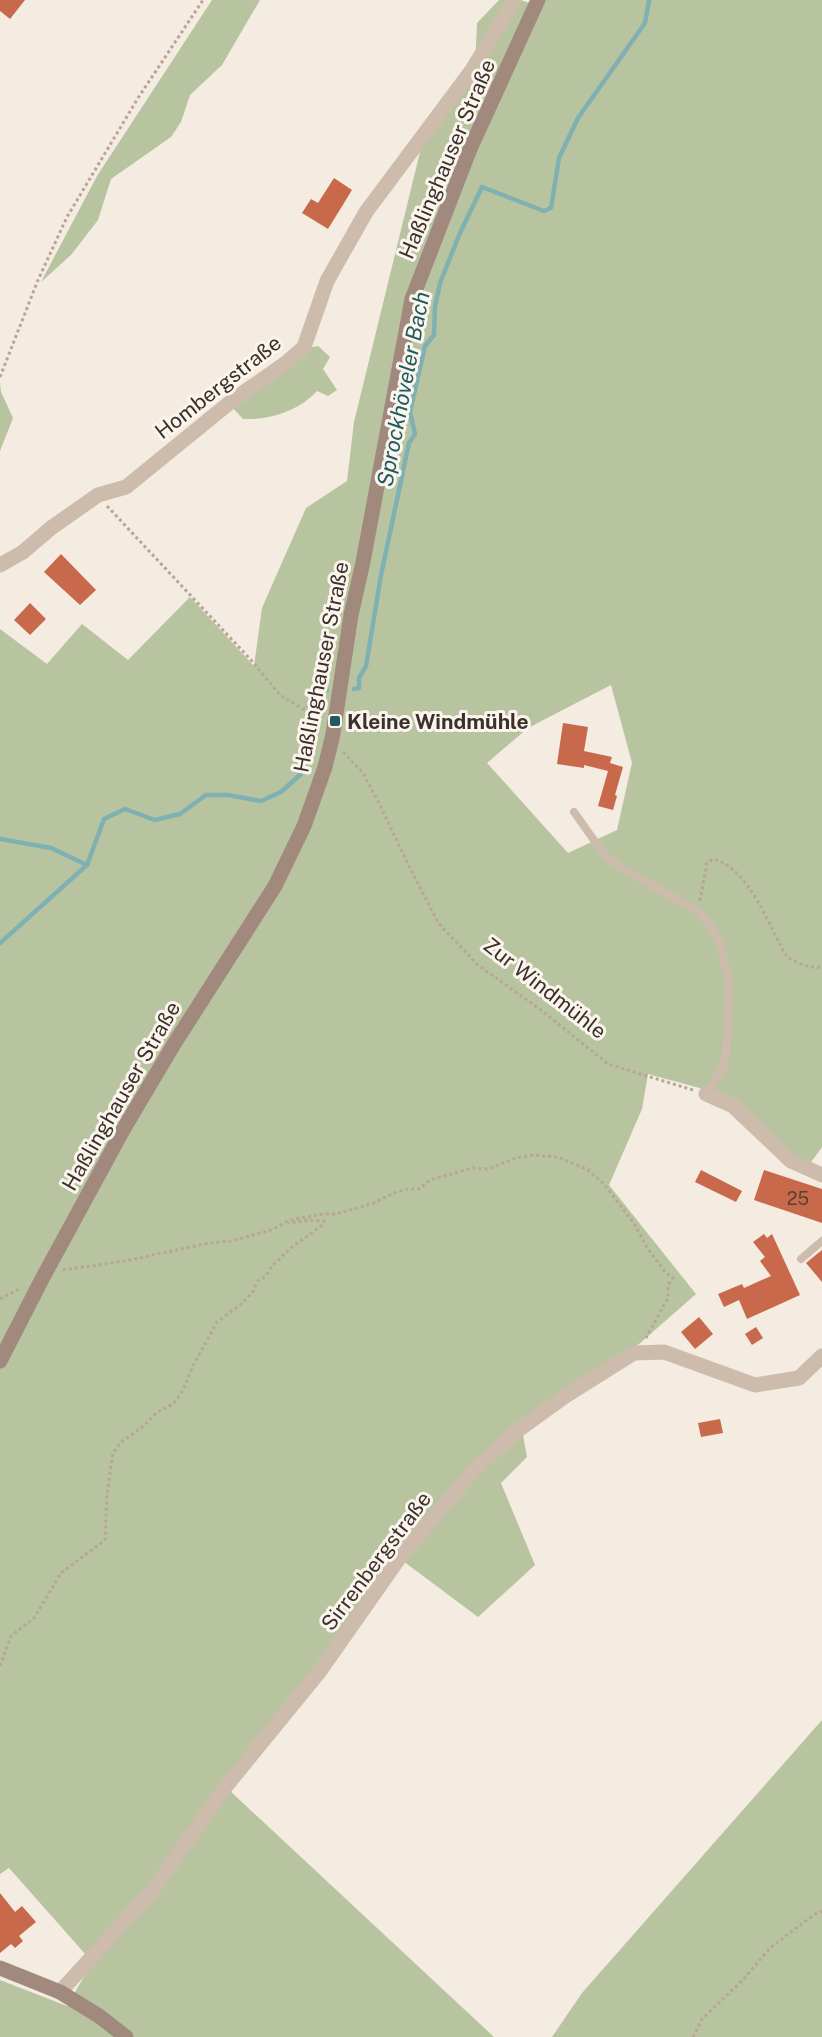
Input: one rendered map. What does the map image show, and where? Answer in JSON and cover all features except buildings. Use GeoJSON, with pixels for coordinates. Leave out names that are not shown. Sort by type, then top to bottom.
{"type":"FeatureCollection","features":[{"type":"Feature","properties":{"kind":"main road","name":"Haßlinghauser Straße"},"geometry":{"type":"LineString","coordinates":[[0,1361],[123,1130],[174,1044],[275,886],[304,826],[325,767],[333,734],[351,615],[412,299],[470,149],[538,0]]}},
{"type":"Feature","properties":{"kind":"main road"},"geometry":{"type":"LineString","coordinates":[[0,1968],[60,1992],[99,2016],[126,2037]]}},
{"type":"Feature","properties":{"kind":"street","name":"Hombergstraße"},"geometry":{"type":"LineString","coordinates":[[0,565],[23,552],[51,528],[98,495],[126,487],[233,400],[286,363],[304,347],[327,281],[366,212],[472,70],[514,0]]}},
{"type":"Feature","properties":{"kind":"street"},"geometry":{"type":"LineString","coordinates":[[706,1094],[733,1106],[791,1161],[822,1176]]}},
{"type":"Feature","properties":{"kind":"street"},"geometry":{"type":"LineString","coordinates":[[634,1353],[664,1353],[755,1385],[799,1378],[822,1356]]}},
{"type":"Feature","properties":{"kind":"street","name":"Sirrenbergstraße"},"geometry":{"type":"LineString","coordinates":[[60,1992],[152,1891],[226,1785],[320,1671],[400,1557],[474,1470],[516,1431],[564,1397],[634,1353]]}},
{"type":"Feature","properties":{"kind":"lane"},"geometry":{"type":"LineString","coordinates":[[574,812],[606,857],[699,912],[712,928],[721,946],[729,983],[728,1032],[724,1066],[706,1094]]}},
{"type":"Feature","properties":{"kind":"lane"},"geometry":{"type":"LineString","coordinates":[[801,1259],[822,1241]]}},
{"type":"Feature","properties":{"kind":"path"},"geometry":{"type":"LineString","coordinates":[[0,377],[38,280],[67,217],[147,83],[203,0]]}},
{"type":"Feature","properties":{"kind":"path"},"geometry":{"type":"LineString","coordinates":[[0,360],[3,368]]}},
{"type":"Feature","properties":{"kind":"path"},"geometry":{"type":"LineString","coordinates":[[98,495],[251,660],[280,695],[303,709],[307,708],[332,641]]}},
{"type":"Feature","properties":{"kind":"path","name":"Zur Windmühle"},"geometry":{"type":"LineString","coordinates":[[333,734],[346,756],[363,773],[439,924],[478,965],[541,1010],[608,1064],[706,1094]]}},
{"type":"Feature","properties":{"kind":"path"},"geometry":{"type":"LineString","coordinates":[[699,912],[707,863],[713,859],[720,861],[749,888],[787,957],[796,963],[822,967]]}},
{"type":"Feature","properties":{"kind":"path"},"geometry":{"type":"LineString","coordinates":[[42,1279],[58,1270],[125,1261],[209,1243],[232,1241],[271,1230],[290,1220],[348,1211],[386,1198],[396,1192],[419,1189],[430,1180],[473,1168],[488,1169],[516,1158],[534,1155],[558,1157],[588,1170],[604,1184],[635,1225],[648,1249],[666,1273],[673,1278],[668,1285],[668,1298],[660,1315],[634,1353]]}},
{"type":"Feature","properties":{"kind":"path"},"geometry":{"type":"LineString","coordinates":[[0,1666],[11,1635],[34,1618],[61,1573],[105,1540],[107,1494],[113,1453],[120,1443],[145,1425],[156,1413],[173,1404],[181,1394],[217,1322],[240,1305],[272,1266],[292,1247],[321,1226],[324,1221],[296,1221],[281,1225]]}},
{"type":"Feature","properties":{"kind":"path"},"geometry":{"type":"LineString","coordinates":[[693,2037],[702,2019],[742,1981],[770,1948],[822,1911]]}},
{"type":"Feature","properties":{"kind":"green space"},"geometry":{"type":"Polygon","coordinates":[[[212,0],[260,0],[222,65],[190,95],[181,122],[171,137],[111,179],[98,220],[71,255],[41,282],[97,176],[212,0]]]}},
{"type":"Feature","properties":{"kind":"green space"},"geometry":{"type":"Polygon","coordinates":[[[499,0],[521,0],[540,7],[543,0],[822,0],[822,1147],[809,1165],[794,1159],[729,1096],[648,1074],[642,1109],[609,1185],[696,1294],[631,1351],[472,1469],[146,1892],[87,1956],[9,1868],[0,1874],[0,629],[47,664],[82,624],[128,660],[190,597],[254,666],[262,608],[306,508],[347,481],[354,422],[422,144],[475,70],[477,23],[499,0]],[[611,685],[528,728],[487,763],[568,853],[617,830],[632,763],[611,685]]]}},
{"type":"Feature","properties":{"kind":"green space"},"geometry":{"type":"Polygon","coordinates":[[[318,346],[330,357],[323,369],[337,390],[328,396],[317,391],[293,409],[263,418],[243,419],[231,406],[307,348],[318,346]]]}},
{"type":"Feature","properties":{"kind":"green space"},"geometry":{"type":"Polygon","coordinates":[[[0,383],[1,392],[13,418],[0,451],[0,383]]]}},
{"type":"Feature","properties":{"kind":"green space"},"geometry":{"type":"Polygon","coordinates":[[[523,1435],[527,1457],[501,1483],[535,1565],[478,1617],[403,1561],[477,1473],[523,1435]]]}},
{"type":"Feature","properties":{"kind":"green space"},"geometry":{"type":"Polygon","coordinates":[[[822,1720],[822,2037],[552,2037],[582,1993],[822,1720]]]}},
{"type":"Feature","properties":{"kind":"green space"},"geometry":{"type":"Polygon","coordinates":[[[229,1790],[494,2037],[0,2037],[0,1980],[67,2006],[93,1961],[229,1790]]]}},
{"type":"Feature","properties":{"kind":"waterway","name":"Sprockhöveler Bach"},"geometry":{"type":"LineString","coordinates":[[354,689],[359,688],[359,678],[366,666],[381,575],[409,443],[415,434],[410,412],[425,346],[434,335],[435,307],[440,283],[460,233],[482,187],[544,211],[551,208],[559,158],[578,118],[645,23],[649,0]]}},
{"type":"Feature","properties":{"kind":"waterway","name":"Sprockhöveler Bach"},"geometry":{"type":"LineString","coordinates":[[0,943],[87,865],[104,819],[125,809],[155,820],[180,814],[206,795],[228,795],[261,801],[281,792],[301,774],[321,690],[327,690]]}},
{"type":"Feature","properties":{"kind":"waterway"},"geometry":{"type":"LineString","coordinates":[[0,839],[51,848],[87,865]]}},
{"type":"Feature","properties":{"kind":"place","name":"Kleine Windmühle"},"geometry":{"type":"Point","coordinates":[335,721]}}]}
